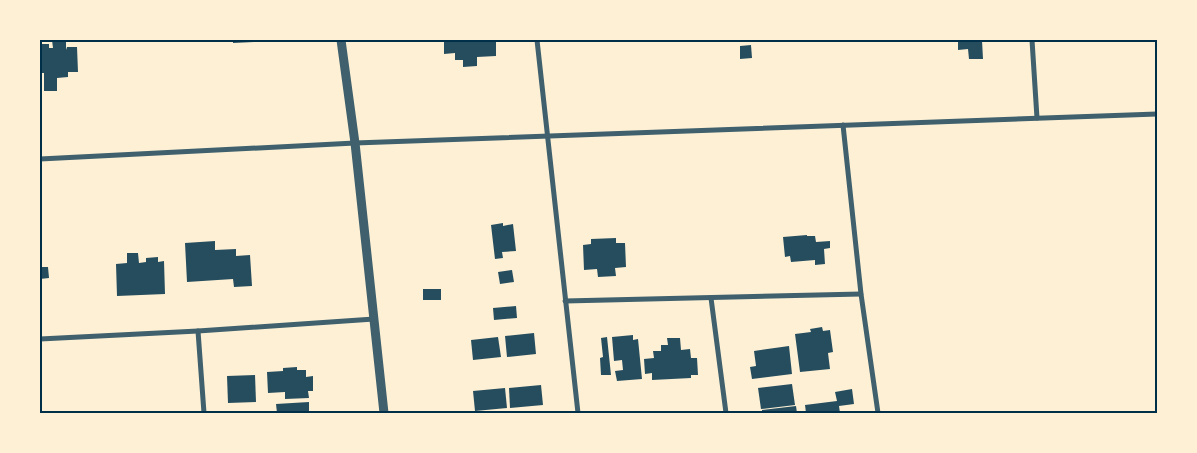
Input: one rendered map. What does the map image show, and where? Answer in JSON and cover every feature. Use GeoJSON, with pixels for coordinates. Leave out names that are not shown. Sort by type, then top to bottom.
{"type":"FeatureCollection","features":[{"type":"Feature","properties":{"kind":"street"},"geometry":{"type":"LineString","coordinates":[[341,40],[355,142],[384,413]]}},
{"type":"Feature","properties":{"kind":"street"},"geometry":{"type":"LineString","coordinates":[[537,40],[578,413]]}},
{"type":"Feature","properties":{"kind":"street"},"geometry":{"type":"LineString","coordinates":[[1032,40],[1037,118]]}},
{"type":"Feature","properties":{"kind":"street"},"geometry":{"type":"LineString","coordinates":[[40,159],[355,142],[1157,114]]}},
{"type":"Feature","properties":{"kind":"street"},"geometry":{"type":"LineString","coordinates":[[844,125],[861,294],[878,413]]}},
{"type":"Feature","properties":{"kind":"street"},"geometry":{"type":"LineString","coordinates":[[566,301],[861,294]]}},
{"type":"Feature","properties":{"kind":"street"},"geometry":{"type":"LineString","coordinates":[[711,298],[726,413]]}},
{"type":"Feature","properties":{"kind":"street"},"geometry":{"type":"LineString","coordinates":[[40,339],[198,332],[374,318]]}},
{"type":"Feature","properties":{"kind":"street"},"geometry":{"type":"LineString","coordinates":[[198,332],[204,413]]}},
{"type":"Feature","properties":{"kind":"building"},"geometry":{"type":"Polygon","coordinates":[[[52,40],[66,40],[66,50],[67,47],[77,47],[78,72],[68,72],[68,77],[57,78],[57,91],[44,91],[44,73],[40,73],[40,44],[49,44],[49,48],[53,48],[52,40]]]}},
{"type":"Feature","properties":{"kind":"building"},"geometry":{"type":"Polygon","coordinates":[[[233,40],[254,40],[254,42],[233,43],[233,40]]]}},
{"type":"Feature","properties":{"kind":"building"},"geometry":{"type":"Polygon","coordinates":[[[444,40],[496,40],[496,56],[477,57],[477,66],[463,67],[463,60],[455,60],[455,53],[444,54],[444,40]]]}},
{"type":"Feature","properties":{"kind":"building"},"geometry":{"type":"Polygon","coordinates":[[[958,40],[982,40],[983,59],[969,59],[968,49],[958,50],[958,40]]]}},
{"type":"Feature","properties":{"kind":"building"},"geometry":{"type":"Polygon","coordinates":[[[751,45],[752,58],[740,59],[740,46],[751,45]]]}},
{"type":"Feature","properties":{"kind":"building"},"geometry":{"type":"Polygon","coordinates":[[[503,223],[503,226],[513,224],[516,251],[502,252],[503,258],[495,259],[491,225],[503,223]]]}},
{"type":"Feature","properties":{"kind":"building"},"geometry":{"type":"Polygon","coordinates":[[[815,236],[816,242],[830,241],[830,248],[824,249],[825,264],[815,265],[815,260],[791,262],[790,256],[785,257],[783,237],[815,236]]]}},
{"type":"Feature","properties":{"kind":"building"},"geometry":{"type":"Polygon","coordinates":[[[616,238],[616,243],[625,243],[626,267],[615,268],[616,276],[598,277],[597,269],[584,270],[583,245],[591,244],[591,239],[616,238]]]}},
{"type":"Feature","properties":{"kind":"building"},"geometry":{"type":"Polygon","coordinates":[[[215,241],[215,250],[236,249],[236,256],[250,255],[252,286],[234,287],[233,279],[187,282],[185,243],[215,241]]]}},
{"type":"Feature","properties":{"kind":"building"},"geometry":{"type":"Polygon","coordinates":[[[127,253],[138,253],[139,263],[146,262],[146,258],[158,257],[158,262],[164,261],[165,294],[117,296],[116,264],[127,263],[127,253]]]}},
{"type":"Feature","properties":{"kind":"building"},"geometry":{"type":"Polygon","coordinates":[[[40,267],[48,267],[49,278],[40,279],[40,267]]]}},
{"type":"Feature","properties":{"kind":"building"},"geometry":{"type":"Polygon","coordinates":[[[512,270],[514,282],[500,284],[498,272],[512,270]]]}},
{"type":"Feature","properties":{"kind":"building"},"geometry":{"type":"Polygon","coordinates":[[[423,289],[441,289],[441,300],[423,300],[423,289]]]}},
{"type":"Feature","properties":{"kind":"building"},"geometry":{"type":"Polygon","coordinates":[[[516,306],[517,318],[494,320],[493,308],[516,306]]]}},
{"type":"Feature","properties":{"kind":"building"},"geometry":{"type":"Polygon","coordinates":[[[822,327],[823,331],[830,330],[833,352],[828,353],[830,369],[800,372],[795,334],[811,332],[810,329],[822,327]]]}},
{"type":"Feature","properties":{"kind":"building"},"geometry":{"type":"Polygon","coordinates":[[[534,333],[536,354],[507,357],[505,336],[534,333]]]}},
{"type":"Feature","properties":{"kind":"building"},"geometry":{"type":"Polygon","coordinates":[[[633,335],[633,340],[638,339],[642,379],[617,381],[615,371],[623,370],[622,360],[614,361],[612,337],[633,335]]]}},
{"type":"Feature","properties":{"kind":"building"},"geometry":{"type":"Polygon","coordinates":[[[498,337],[501,357],[473,360],[471,340],[498,337]]]}},
{"type":"Feature","properties":{"kind":"building"},"geometry":{"type":"Polygon","coordinates":[[[607,337],[611,375],[601,375],[600,358],[603,357],[601,338],[607,337]]]}},
{"type":"Feature","properties":{"kind":"building"},"geometry":{"type":"Polygon","coordinates":[[[667,338],[680,338],[681,350],[690,349],[691,358],[697,358],[698,375],[691,375],[691,378],[652,380],[652,373],[645,374],[644,359],[654,358],[653,351],[661,351],[661,345],[668,345],[667,338]]]}},
{"type":"Feature","properties":{"kind":"building"},"geometry":{"type":"Polygon","coordinates":[[[789,346],[792,374],[752,379],[750,367],[756,366],[754,351],[789,346]]]}},
{"type":"Feature","properties":{"kind":"building"},"geometry":{"type":"Polygon","coordinates":[[[297,367],[297,370],[306,370],[306,377],[313,376],[313,391],[308,391],[309,398],[285,399],[285,392],[268,393],[267,372],[283,371],[283,368],[297,367]]]}},
{"type":"Feature","properties":{"kind":"building"},"geometry":{"type":"Polygon","coordinates":[[[255,375],[256,402],[228,403],[227,376],[255,375]]]}},
{"type":"Feature","properties":{"kind":"building"},"geometry":{"type":"Polygon","coordinates":[[[792,384],[795,405],[761,409],[758,388],[792,384]]]}},
{"type":"Feature","properties":{"kind":"building"},"geometry":{"type":"Polygon","coordinates":[[[541,385],[543,405],[510,408],[509,388],[541,385]]]}},
{"type":"Feature","properties":{"kind":"building"},"geometry":{"type":"Polygon","coordinates":[[[505,388],[507,408],[475,411],[473,391],[505,388]]]}},
{"type":"Feature","properties":{"kind":"building"},"geometry":{"type":"Polygon","coordinates":[[[852,389],[854,404],[839,406],[840,413],[806,413],[805,405],[837,401],[835,392],[852,389]]]}},
{"type":"Feature","properties":{"kind":"building"},"geometry":{"type":"Polygon","coordinates":[[[309,402],[309,413],[277,413],[276,404],[309,402]]]}},
{"type":"Feature","properties":{"kind":"building"},"geometry":{"type":"Polygon","coordinates":[[[796,406],[797,413],[762,413],[762,410],[796,406]]]}}]}
